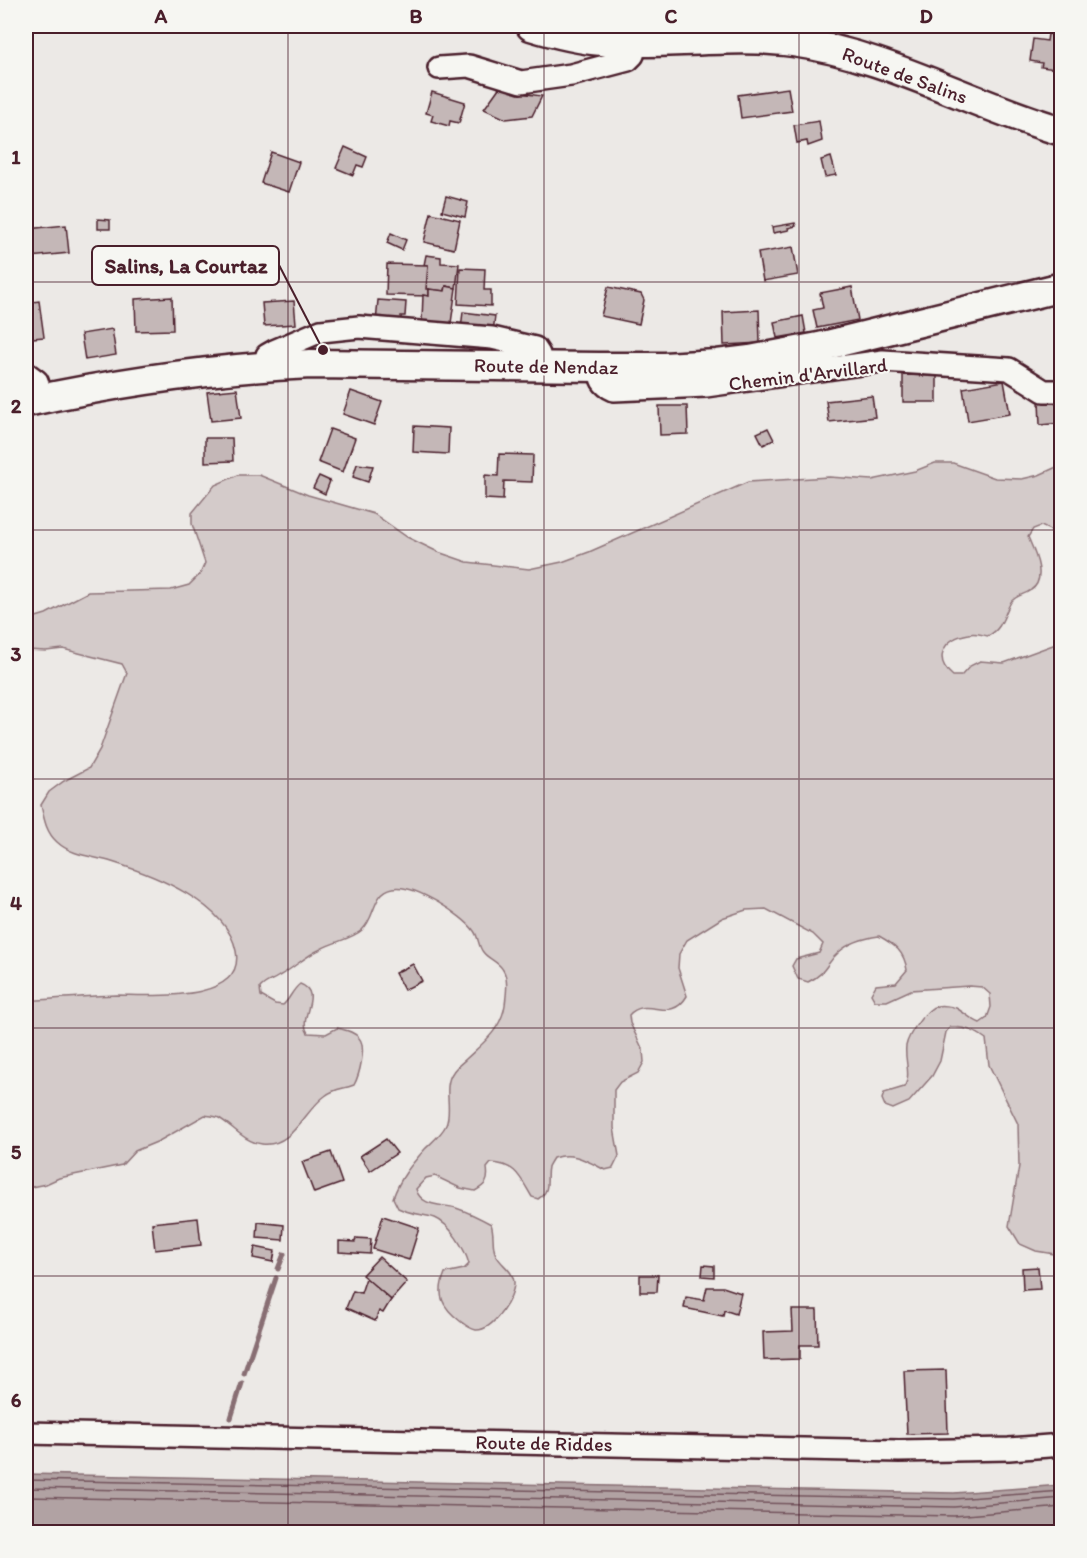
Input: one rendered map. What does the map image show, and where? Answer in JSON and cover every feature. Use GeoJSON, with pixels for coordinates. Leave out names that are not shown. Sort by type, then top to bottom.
{"type":"FeatureCollection","features":[{"type":"Feature","properties":{"kind":"main road","name":"Route de Salins"},"geometry":{"type":"LineString","coordinates":[[531,26],[578,38],[602,41],[756,39],[794,42],[831,49],[884,64],[1016,116],[1062,131]]}},
{"type":"Feature","properties":{"kind":"main road","name":"Route de Nendaz"},"geometry":{"type":"LineString","coordinates":[[34,400],[158,378],[265,366],[311,364],[664,367],[717,364],[785,354],[1062,287]]}},
{"type":"Feature","properties":{"kind":"street"},"geometry":{"type":"LineString","coordinates":[[440,68],[469,66],[521,82],[571,75],[628,60],[633,55],[637,42]]}},
{"type":"Feature","properties":{"kind":"street"},"geometry":{"type":"LineString","coordinates":[[265,366],[267,355],[321,331],[358,327],[492,338],[535,348],[539,366]]}},
{"type":"Feature","properties":{"kind":"street","name":"Chemin d'Arvillard"},"geometry":{"type":"LineString","coordinates":[[599,367],[603,383],[614,390],[706,387],[883,362],[1009,369],[1044,391],[1062,391]]}},
{"type":"Feature","properties":{"kind":"street"},"geometry":{"type":"LineString","coordinates":[[26,373],[37,381],[34,400]]}},
{"type":"Feature","properties":{"kind":"street","name":"Route de Riddes"},"geometry":{"type":"LineString","coordinates":[[26,1432],[899,1451],[1009,1449],[1062,1445]]}},
{"type":"Feature","properties":{"kind":"shaded area"},"geometry":{"type":"Polygon","coordinates":[[[935,463],[953,463],[995,478],[1022,479],[1039,475],[1061,465],[1061,549],[1050,530],[1041,526],[1033,529],[1028,537],[1038,565],[1039,579],[1036,585],[1011,602],[1000,625],[993,633],[988,636],[974,633],[960,636],[947,644],[942,656],[943,662],[953,676],[961,676],[970,666],[980,661],[1004,663],[1061,642],[1061,1255],[1036,1251],[1020,1244],[1009,1226],[1019,1166],[1018,1124],[989,1065],[986,1039],[969,1030],[950,1027],[946,1032],[940,1061],[932,1076],[909,1102],[893,1109],[885,1106],[882,1099],[884,1093],[904,1087],[908,1072],[907,1041],[928,1012],[937,1006],[952,1007],[980,1023],[987,1018],[991,1007],[990,994],[982,987],[969,986],[911,990],[887,1001],[875,1001],[871,994],[876,985],[896,983],[907,970],[904,958],[898,949],[879,936],[858,941],[843,949],[834,956],[819,975],[808,982],[798,979],[792,966],[796,959],[819,953],[823,944],[813,934],[766,909],[746,910],[722,918],[687,940],[679,954],[678,968],[687,996],[673,1008],[643,1008],[629,1015],[630,1023],[643,1050],[644,1062],[638,1073],[620,1082],[614,1090],[614,1128],[619,1156],[613,1168],[605,1170],[574,1156],[553,1158],[548,1167],[547,1188],[538,1199],[532,1197],[512,1169],[491,1163],[487,1168],[486,1182],[475,1191],[460,1188],[435,1176],[426,1178],[416,1189],[422,1199],[427,1202],[456,1208],[491,1224],[496,1255],[511,1274],[514,1282],[511,1296],[502,1312],[483,1329],[476,1330],[465,1325],[449,1311],[442,1300],[441,1288],[445,1273],[464,1269],[469,1264],[456,1238],[441,1221],[398,1208],[393,1198],[406,1172],[446,1125],[448,1084],[453,1072],[485,1041],[500,1022],[505,1005],[506,978],[501,967],[483,952],[476,934],[468,924],[449,909],[413,890],[393,888],[386,890],[362,930],[315,952],[260,988],[261,996],[275,1004],[283,1005],[300,984],[310,993],[305,1020],[308,1033],[326,1034],[337,1028],[349,1031],[361,1042],[360,1069],[354,1085],[325,1096],[290,1135],[272,1144],[256,1143],[219,1118],[205,1115],[159,1141],[135,1151],[122,1165],[59,1178],[46,1184],[26,1188],[26,1001],[105,995],[192,993],[211,988],[226,980],[235,968],[236,951],[230,934],[219,919],[186,893],[129,868],[69,850],[50,834],[41,805],[49,792],[89,768],[100,749],[127,673],[122,664],[63,649],[26,650],[26,620],[46,614],[88,592],[171,590],[189,585],[200,574],[205,563],[192,524],[192,513],[215,485],[238,475],[259,475],[308,495],[374,514],[407,537],[438,552],[467,562],[529,569],[562,562],[589,552],[748,482],[829,477],[872,480],[915,471],[935,463]]]}},
{"type":"Feature","properties":{"kind":"water"},"geometry":{"type":"Polygon","coordinates":[[[26,1474],[954,1493],[1061,1485],[1061,1532],[26,1532],[26,1474]]]}},
{"type":"Feature","properties":{"kind":"building"},"geometry":{"type":"Polygon","coordinates":[[[1048,34],[1062,36],[1062,70],[1041,67],[1042,63],[1030,61],[1033,39],[1047,41],[1048,34]]]}},
{"type":"Feature","properties":{"kind":"building"},"geometry":{"type":"Polygon","coordinates":[[[504,81],[521,87],[520,93],[542,96],[532,116],[506,119],[484,109],[504,81]]]}},
{"type":"Feature","properties":{"kind":"building"},"geometry":{"type":"Polygon","coordinates":[[[788,88],[792,111],[741,118],[738,95],[788,88]]]}},
{"type":"Feature","properties":{"kind":"building"},"geometry":{"type":"Polygon","coordinates":[[[432,92],[465,102],[459,123],[450,121],[449,126],[431,121],[433,115],[426,113],[432,92]]]}},
{"type":"Feature","properties":{"kind":"building"},"geometry":{"type":"Polygon","coordinates":[[[819,121],[822,141],[808,146],[807,141],[797,143],[794,125],[819,121]]]}},
{"type":"Feature","properties":{"kind":"building"},"geometry":{"type":"Polygon","coordinates":[[[345,147],[367,157],[363,167],[357,165],[353,175],[336,168],[345,147]]]}},
{"type":"Feature","properties":{"kind":"building"},"geometry":{"type":"Polygon","coordinates":[[[271,152],[299,162],[289,192],[261,183],[271,152]]]}},
{"type":"Feature","properties":{"kind":"building"},"geometry":{"type":"Polygon","coordinates":[[[831,157],[836,175],[825,177],[821,160],[831,157]]]}},
{"type":"Feature","properties":{"kind":"building"},"geometry":{"type":"Polygon","coordinates":[[[446,196],[468,202],[465,217],[442,211],[446,196]]]}},
{"type":"Feature","properties":{"kind":"building"},"geometry":{"type":"Polygon","coordinates":[[[431,213],[460,220],[454,249],[424,242],[431,213]]]}},
{"type":"Feature","properties":{"kind":"building"},"geometry":{"type":"Polygon","coordinates":[[[98,219],[110,220],[110,229],[98,229],[98,219]]]}},
{"type":"Feature","properties":{"kind":"building"},"geometry":{"type":"Polygon","coordinates":[[[795,223],[796,226],[788,228],[789,230],[773,233],[772,227],[795,223]]]}},
{"type":"Feature","properties":{"kind":"building"},"geometry":{"type":"Polygon","coordinates":[[[66,225],[69,253],[30,257],[27,229],[66,225]]]}},
{"type":"Feature","properties":{"kind":"building"},"geometry":{"type":"Polygon","coordinates":[[[391,233],[406,240],[402,250],[387,243],[391,233]]]}},
{"type":"Feature","properties":{"kind":"building"},"geometry":{"type":"Polygon","coordinates":[[[793,247],[798,275],[763,281],[758,253],[793,247]]]}},
{"type":"Feature","properties":{"kind":"building"},"geometry":{"type":"Polygon","coordinates":[[[426,255],[441,257],[441,263],[459,264],[456,288],[446,286],[445,291],[426,289],[428,265],[424,265],[426,255]]]}},
{"type":"Feature","properties":{"kind":"building"},"geometry":{"type":"Polygon","coordinates":[[[387,264],[428,265],[426,289],[429,289],[429,296],[386,295],[387,264]]]}},
{"type":"Feature","properties":{"kind":"building"},"geometry":{"type":"Polygon","coordinates":[[[460,268],[485,269],[484,290],[491,290],[491,306],[458,304],[460,268]]]}},
{"type":"Feature","properties":{"kind":"building"},"geometry":{"type":"Polygon","coordinates":[[[446,286],[456,288],[451,323],[422,321],[423,295],[429,296],[429,289],[445,291],[446,286]]]}},
{"type":"Feature","properties":{"kind":"building"},"geometry":{"type":"Polygon","coordinates":[[[608,287],[641,294],[644,300],[639,324],[601,316],[608,287]]]}},
{"type":"Feature","properties":{"kind":"building"},"geometry":{"type":"Polygon","coordinates":[[[852,287],[858,320],[817,328],[813,310],[823,308],[820,293],[852,287]]]}},
{"type":"Feature","properties":{"kind":"building"},"geometry":{"type":"Polygon","coordinates":[[[172,297],[173,330],[136,331],[135,299],[172,297]]]}},
{"type":"Feature","properties":{"kind":"building"},"geometry":{"type":"Polygon","coordinates":[[[378,300],[406,302],[405,316],[401,316],[401,325],[376,323],[378,300]]]}},
{"type":"Feature","properties":{"kind":"building"},"geometry":{"type":"Polygon","coordinates":[[[39,301],[44,337],[33,338],[32,334],[26,335],[26,303],[39,301]]]}},
{"type":"Feature","properties":{"kind":"building"},"geometry":{"type":"Polygon","coordinates":[[[294,301],[296,324],[264,326],[262,303],[294,301]]]}},
{"type":"Feature","properties":{"kind":"building"},"geometry":{"type":"Polygon","coordinates":[[[759,310],[760,343],[724,345],[723,312],[759,310]]]}},
{"type":"Feature","properties":{"kind":"building"},"geometry":{"type":"Polygon","coordinates":[[[463,312],[495,316],[493,332],[461,328],[463,312]]]}},
{"type":"Feature","properties":{"kind":"building"},"geometry":{"type":"Polygon","coordinates":[[[803,316],[806,333],[777,338],[774,322],[803,316]]]}},
{"type":"Feature","properties":{"kind":"building"},"geometry":{"type":"Polygon","coordinates":[[[112,329],[116,355],[85,360],[81,334],[112,329]]]}},
{"type":"Feature","properties":{"kind":"building"},"geometry":{"type":"Polygon","coordinates":[[[903,375],[937,376],[937,402],[903,402],[903,375]]]}},
{"type":"Feature","properties":{"kind":"building"},"geometry":{"type":"Polygon","coordinates":[[[1004,381],[1010,414],[968,421],[963,388],[1004,381]]]}},
{"type":"Feature","properties":{"kind":"building"},"geometry":{"type":"Polygon","coordinates":[[[237,389],[241,418],[211,421],[207,392],[237,389]]]}},
{"type":"Feature","properties":{"kind":"building"},"geometry":{"type":"Polygon","coordinates":[[[351,391],[382,402],[374,425],[343,414],[351,391]]]}},
{"type":"Feature","properties":{"kind":"building"},"geometry":{"type":"Polygon","coordinates":[[[872,396],[875,417],[829,422],[826,401],[872,396]]]}},
{"type":"Feature","properties":{"kind":"building"},"geometry":{"type":"Polygon","coordinates":[[[1062,400],[1062,423],[1040,425],[1039,401],[1062,400]]]}},
{"type":"Feature","properties":{"kind":"building"},"geometry":{"type":"Polygon","coordinates":[[[659,406],[687,406],[688,434],[660,435],[659,406]]]}},
{"type":"Feature","properties":{"kind":"building"},"geometry":{"type":"Polygon","coordinates":[[[414,426],[449,428],[448,454],[413,452],[414,426]]]}},
{"type":"Feature","properties":{"kind":"building"},"geometry":{"type":"Polygon","coordinates":[[[768,428],[774,440],[763,445],[757,433],[768,428]]]}},
{"type":"Feature","properties":{"kind":"building"},"geometry":{"type":"Polygon","coordinates":[[[330,429],[355,438],[343,472],[318,462],[330,429]]]}},
{"type":"Feature","properties":{"kind":"building"},"geometry":{"type":"Polygon","coordinates":[[[205,438],[232,438],[233,461],[205,462],[205,438]]]}},
{"type":"Feature","properties":{"kind":"building"},"geometry":{"type":"Polygon","coordinates":[[[499,454],[533,455],[532,482],[504,481],[503,500],[485,499],[485,475],[498,476],[499,454]]]}},
{"type":"Feature","properties":{"kind":"building"},"geometry":{"type":"Polygon","coordinates":[[[357,464],[373,466],[368,482],[353,477],[357,464]]]}},
{"type":"Feature","properties":{"kind":"building"},"geometry":{"type":"Polygon","coordinates":[[[319,476],[330,481],[325,494],[313,488],[319,476]]]}},
{"type":"Feature","properties":{"kind":"building"},"geometry":{"type":"Polygon","coordinates":[[[413,964],[422,981],[404,990],[395,973],[413,964]]]}},
{"type":"Feature","properties":{"kind":"building"},"geometry":{"type":"Polygon","coordinates":[[[386,1139],[397,1153],[370,1171],[360,1156],[386,1139]]]}},
{"type":"Feature","properties":{"kind":"building"},"geometry":{"type":"Polygon","coordinates":[[[331,1152],[342,1183],[314,1193],[302,1162],[331,1152]]]}},
{"type":"Feature","properties":{"kind":"building"},"geometry":{"type":"Polygon","coordinates":[[[383,1216],[419,1228],[409,1260],[373,1249],[383,1216]]]}},
{"type":"Feature","properties":{"kind":"building"},"geometry":{"type":"Polygon","coordinates":[[[198,1218],[201,1245],[155,1250],[152,1223],[198,1218]]]}},
{"type":"Feature","properties":{"kind":"building"},"geometry":{"type":"Polygon","coordinates":[[[258,1222],[284,1225],[283,1240],[257,1238],[258,1222]]]}},
{"type":"Feature","properties":{"kind":"building"},"geometry":{"type":"Polygon","coordinates":[[[356,1238],[371,1239],[370,1254],[339,1252],[339,1241],[355,1242],[356,1238]]]}},
{"type":"Feature","properties":{"kind":"building"},"geometry":{"type":"Polygon","coordinates":[[[255,1247],[275,1251],[273,1262],[253,1258],[255,1247]]]}},
{"type":"Feature","properties":{"kind":"building"},"geometry":{"type":"Polygon","coordinates":[[[379,1257],[407,1282],[391,1300],[362,1275],[379,1257]]]}},
{"type":"Feature","properties":{"kind":"building"},"geometry":{"type":"Polygon","coordinates":[[[703,1265],[714,1266],[714,1277],[702,1276],[703,1265]]]}},
{"type":"Feature","properties":{"kind":"building"},"geometry":{"type":"Polygon","coordinates":[[[1038,1267],[1040,1289],[1023,1290],[1022,1268],[1038,1267]]]}},
{"type":"Feature","properties":{"kind":"building"},"geometry":{"type":"Polygon","coordinates":[[[640,1275],[658,1275],[657,1292],[640,1292],[640,1275]]]}},
{"type":"Feature","properties":{"kind":"building"},"geometry":{"type":"Polygon","coordinates":[[[366,1278],[391,1300],[383,1313],[379,1311],[375,1321],[346,1308],[353,1291],[361,1293],[366,1278]]]}},
{"type":"Feature","properties":{"kind":"building"},"geometry":{"type":"Polygon","coordinates":[[[707,1287],[723,1287],[741,1293],[736,1314],[724,1310],[723,1316],[684,1308],[686,1297],[704,1300],[707,1287]]]}},
{"type":"Feature","properties":{"kind":"building"},"geometry":{"type":"Polygon","coordinates":[[[792,1310],[817,1310],[818,1345],[800,1345],[800,1359],[764,1360],[763,1332],[793,1331],[792,1310]]]}},
{"type":"Feature","properties":{"kind":"building"},"geometry":{"type":"Polygon","coordinates":[[[946,1370],[948,1433],[907,1434],[904,1371],[946,1370]]]}},
{"type":"Feature","properties":{"kind":"waterway"},"geometry":{"type":"LineString","coordinates":[[278,1269],[284,1254]]}},
{"type":"Feature","properties":{"kind":"waterway"},"geometry":{"type":"LineString","coordinates":[[244,1374],[276,1278]]}},
{"type":"Feature","properties":{"kind":"waterway"},"geometry":{"type":"LineString","coordinates":[[231,1418],[242,1383]]}},
{"type":"Feature","properties":{"kind":"place","name":"Salins, La Courtaz"},"geometry":{"type":"Point","coordinates":[323,350]}}]}
